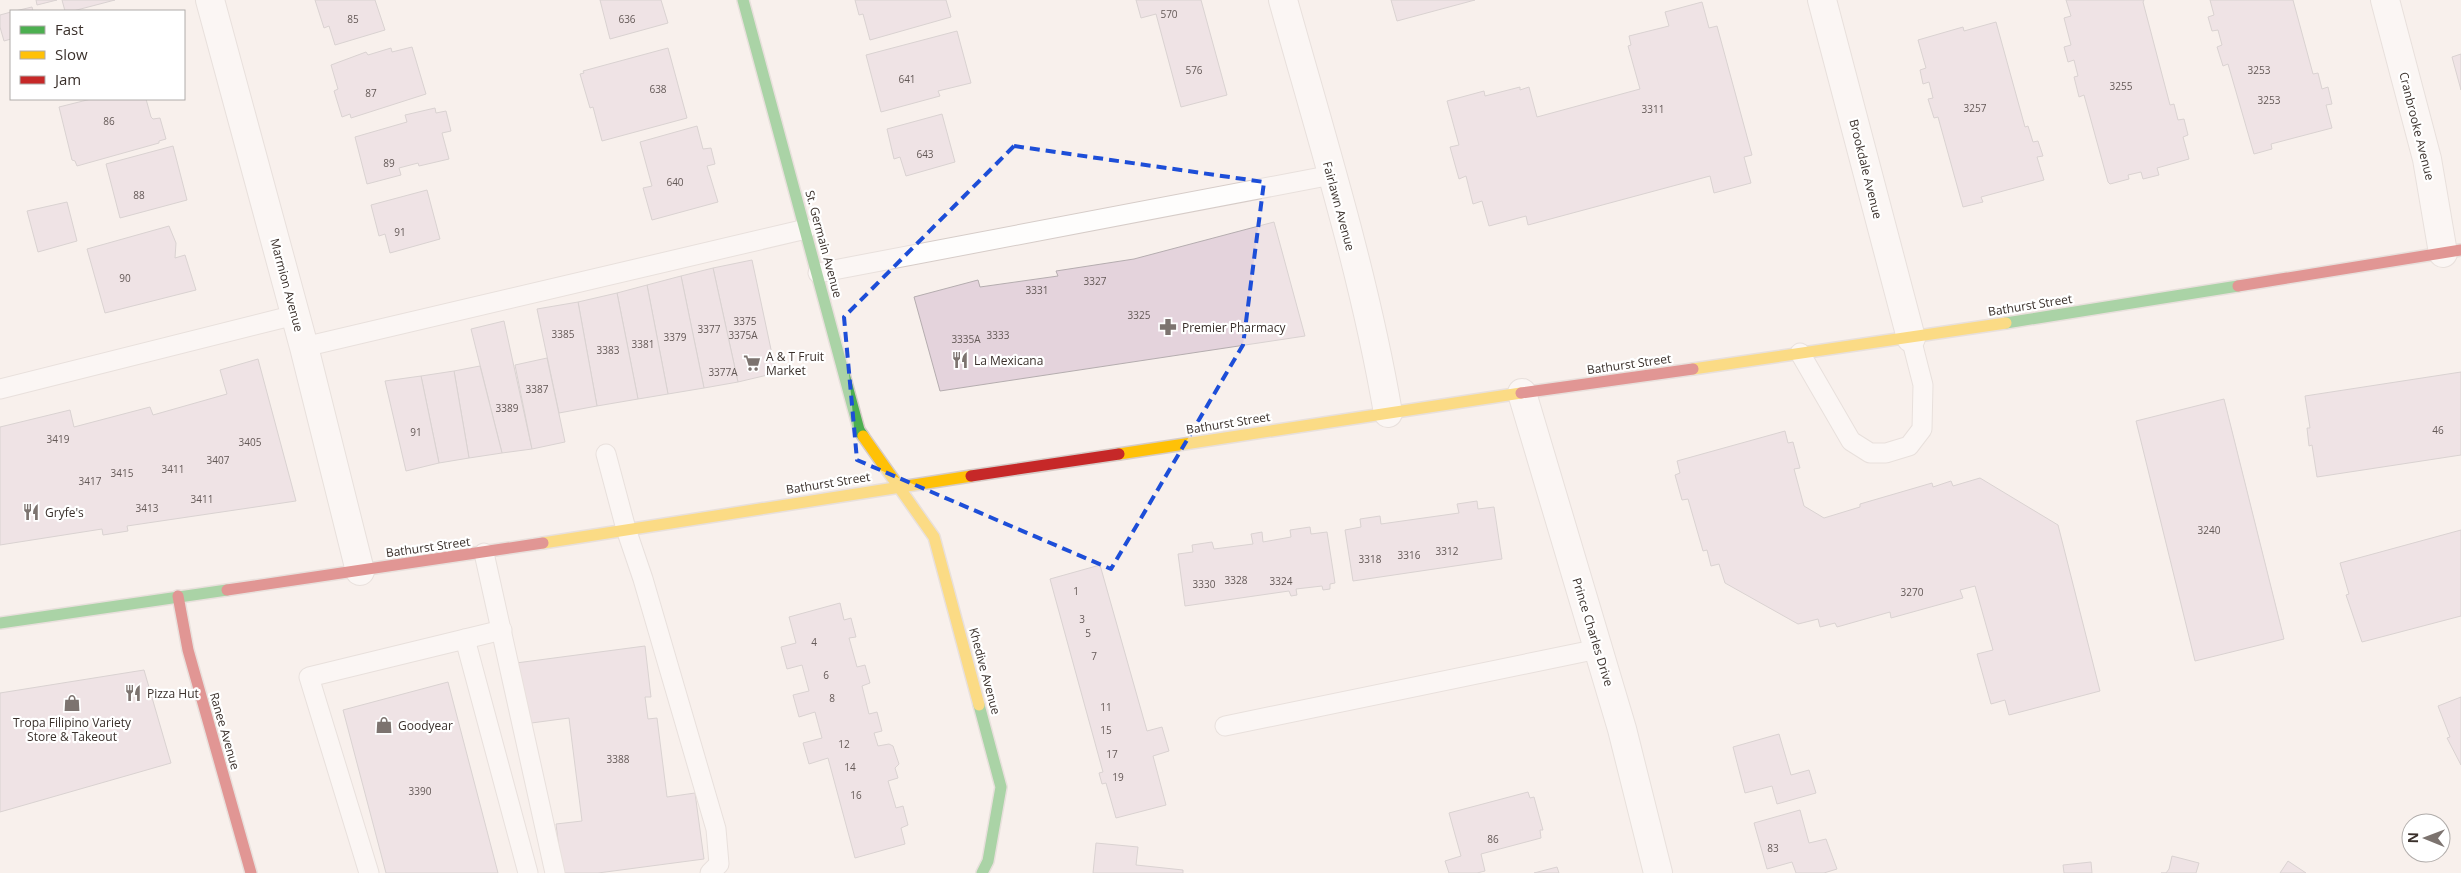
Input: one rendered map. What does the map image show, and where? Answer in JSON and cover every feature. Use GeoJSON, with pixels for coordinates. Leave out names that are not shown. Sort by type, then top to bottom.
{"type":"FeatureCollection","features":[{"type":"Feature","properties":{"kind":"main road","name":"St. Germain Avenue"},"geometry":{"type":"LineString","coordinates":[[743,0],[859,430],[899,486]]}},
{"type":"Feature","properties":{"kind":"main road","name":"Bathurst Street"},"geometry":{"type":"LineString","coordinates":[[0,623],[484,553],[899,486],[1388,413],[1911,338],[2452,252]]}},
{"type":"Feature","properties":{"kind":"main road","name":"Khedive Avenue"},"geometry":{"type":"LineString","coordinates":[[899,486],[934,537],[1001,787],[988,861],[982,873]]}},
{"type":"Feature","properties":{"kind":"main road","name":"Ranee Avenue"},"geometry":{"type":"LineString","coordinates":[[178,596],[188,650],[251,873]]}},
{"type":"Feature","properties":{"kind":"street","name":"Marmion Avenue"},"geometry":{"type":"LineString","coordinates":[[210,0],[304,347],[360,571]]}},
{"type":"Feature","properties":{"kind":"street","name":"Fairlawn Avenue"},"geometry":{"type":"LineString","coordinates":[[1283,0],[1332,175],[1379,360],[1388,413]]}},
{"type":"Feature","properties":{"kind":"street","name":"Brookdale Avenue"},"geometry":{"type":"LineString","coordinates":[[1822,0],[1911,338]]}},
{"type":"Feature","properties":{"kind":"street","name":"Cranbrooke Avenue"},"geometry":{"type":"LineString","coordinates":[[2385,0],[2452,252]]}},
{"type":"Feature","properties":{"kind":"street","name":"Prince Charles Drive"},"geometry":{"type":"LineString","coordinates":[[1522,394],[1622,729],[1658,873]]}},
{"type":"Feature","properties":{"kind":"lane"},"geometry":{"type":"LineString","coordinates":[[818,273],[1332,175]]}},
{"type":"Feature","properties":{"kind":"lane"},"geometry":{"type":"LineString","coordinates":[[304,347],[806,229]]}},
{"type":"Feature","properties":{"kind":"lane"},"geometry":{"type":"LineString","coordinates":[[0,388],[295,315]]}},
{"type":"Feature","properties":{"kind":"lane"},"geometry":{"type":"LineString","coordinates":[[1800,353],[1851,441],[1870,453],[1886,453],[1909,446],[1922,429],[1923,385],[1911,338]]}},
{"type":"Feature","properties":{"kind":"lane"},"geometry":{"type":"LineString","coordinates":[[606,454],[626,529],[643,579],[716,829],[719,864],[710,873]]}},
{"type":"Feature","properties":{"kind":"lane"},"geometry":{"type":"LineString","coordinates":[[484,553],[555,873]]}},
{"type":"Feature","properties":{"kind":"lane"},"geometry":{"type":"LineString","coordinates":[[369,873],[309,677],[502,630]]}},
{"type":"Feature","properties":{"kind":"lane"},"geometry":{"type":"LineString","coordinates":[[465,639],[528,873]]}},
{"type":"Feature","properties":{"kind":"lane"},"geometry":{"type":"LineString","coordinates":[[1224,726],[1598,649]]}},
{"type":"Feature","properties":{"kind":"highlighted area"},"geometry":{"type":"Polygon","coordinates":[[[1014,146],[1264,182],[1243,345],[1111,569],[857,460],[844,317],[1014,146]]]}},
{"type":"Feature","properties":{"kind":"building"},"geometry":{"type":"Polygon","coordinates":[[[36,0],[57,0],[37,5],[36,0]]]}},
{"type":"Feature","properties":{"kind":"building"},"geometry":{"type":"Polygon","coordinates":[[[62,0],[115,0],[77,10],[65,10],[62,0]]]}},
{"type":"Feature","properties":{"kind":"building"},"geometry":{"type":"Polygon","coordinates":[[[315,0],[375,0],[385,30],[335,45],[329,26],[324,28],[315,0]]]}},
{"type":"Feature","properties":{"kind":"building"},"geometry":{"type":"Polygon","coordinates":[[[600,0],[661,0],[668,23],[610,39],[600,0]]]}},
{"type":"Feature","properties":{"kind":"building"},"geometry":{"type":"Polygon","coordinates":[[[855,0],[946,0],[951,17],[870,40],[863,14],[859,15],[855,0]]]}},
{"type":"Feature","properties":{"kind":"building"},"geometry":{"type":"Polygon","coordinates":[[[1136,0],[1201,0],[1227,95],[1181,107],[1156,14],[1141,18],[1136,0]]]}},
{"type":"Feature","properties":{"kind":"building"},"geometry":{"type":"Polygon","coordinates":[[[1391,0],[1475,0],[1397,21],[1391,0]]]}},
{"type":"Feature","properties":{"kind":"building"},"geometry":{"type":"Polygon","coordinates":[[[2066,0],[2144,0],[2170,105],[2174,104],[2178,120],[2184,119],[2188,135],[2183,137],[2189,159],[2157,168],[2159,175],[2143,179],[2141,172],[2128,175],[2129,179],[2110,184],[2108,182],[2084,95],[2079,97],[2074,77],[2078,76],[2074,60],[2068,62],[2064,47],[2071,45],[2064,18],[2071,16],[2066,0]]]}},
{"type":"Feature","properties":{"kind":"building"},"geometry":{"type":"Polygon","coordinates":[[[2210,0],[2293,0],[2313,74],[2318,73],[2322,89],[2328,87],[2332,104],[2326,105],[2332,128],[2271,144],[2272,149],[2254,154],[2228,64],[2223,66],[2217,47],[2222,45],[2218,30],[2212,31],[2208,17],[2214,15],[2210,0]]]}},
{"type":"Feature","properties":{"kind":"building"},"geometry":{"type":"Polygon","coordinates":[[[1702,2],[1709,28],[1717,26],[1752,155],[1744,157],[1751,183],[1714,193],[1710,176],[1528,225],[1526,216],[1489,226],[1482,201],[1473,204],[1466,176],[1459,179],[1450,147],[1459,145],[1447,101],[1484,91],[1485,96],[1520,87],[1520,90],[1529,87],[1537,117],[1640,89],[1628,46],[1631,45],[1629,36],[1669,26],[1665,12],[1702,2]]]}},
{"type":"Feature","properties":{"kind":"building"},"geometry":{"type":"Polygon","coordinates":[[[32,7],[33,10],[19,10],[32,7]]]}},
{"type":"Feature","properties":{"kind":"building"},"geometry":{"type":"Polygon","coordinates":[[[10,12],[10,39],[4,41],[0,27],[0,15],[10,12]]]}},
{"type":"Feature","properties":{"kind":"building"},"geometry":{"type":"Polygon","coordinates":[[[1996,22],[2025,127],[2028,126],[2033,142],[2038,141],[2043,156],[2037,157],[2044,180],[1981,197],[1983,202],[1963,207],[1938,117],[1934,118],[1928,99],[1933,98],[1929,82],[1923,84],[1920,70],[1926,68],[1918,40],[1963,27],[1964,31],[1996,22]]]}},
{"type":"Feature","properties":{"kind":"building"},"geometry":{"type":"Polygon","coordinates":[[[957,31],[971,83],[938,91],[940,96],[881,112],[866,55],[957,31]]]}},
{"type":"Feature","properties":{"kind":"building"},"geometry":{"type":"Polygon","coordinates":[[[412,47],[426,94],[351,118],[350,114],[342,117],[334,91],[338,89],[331,65],[366,52],[368,55],[391,48],[392,52],[412,47]]]}},
{"type":"Feature","properties":{"kind":"building"},"geometry":{"type":"Polygon","coordinates":[[[668,48],[687,118],[602,141],[593,107],[590,108],[580,74],[584,73],[583,71],[668,48]]]}},
{"type":"Feature","properties":{"kind":"building"},"geometry":{"type":"Polygon","coordinates":[[[2461,54],[2461,90],[2452,57],[2461,54]]]}},
{"type":"Feature","properties":{"kind":"building"},"geometry":{"type":"Polygon","coordinates":[[[87,100],[146,100],[151,117],[153,119],[160,118],[166,139],[159,141],[159,143],[77,166],[75,161],[72,160],[59,107],[87,100]]]}},
{"type":"Feature","properties":{"kind":"building"},"geometry":{"type":"Polygon","coordinates":[[[435,108],[436,113],[446,111],[451,131],[442,133],[449,159],[419,166],[418,163],[399,168],[401,175],[367,184],[355,137],[407,122],[405,115],[435,108]]]}},
{"type":"Feature","properties":{"kind":"building"},"geometry":{"type":"Polygon","coordinates":[[[942,114],[955,162],[906,176],[900,157],[894,159],[887,129],[942,114]]]}},
{"type":"Feature","properties":{"kind":"building"},"geometry":{"type":"Polygon","coordinates":[[[697,126],[703,149],[711,148],[715,164],[707,166],[718,202],[652,220],[643,188],[652,186],[640,142],[697,126]]]}},
{"type":"Feature","properties":{"kind":"building"},"geometry":{"type":"Polygon","coordinates":[[[173,146],[187,200],[120,218],[106,164],[173,146]]]}},
{"type":"Feature","properties":{"kind":"building"},"geometry":{"type":"Polygon","coordinates":[[[427,190],[440,239],[390,253],[385,234],[379,236],[371,205],[427,190]]]}},
{"type":"Feature","properties":{"kind":"building"},"geometry":{"type":"Polygon","coordinates":[[[67,202],[77,241],[38,252],[27,211],[67,202]]]}},
{"type":"Feature","properties":{"kind":"building"},"geometry":{"type":"Polygon","coordinates":[[[1274,222],[1305,336],[940,391],[914,297],[978,280],[980,287],[1058,276],[1056,271],[1134,259],[1274,222]]]}},
{"type":"Feature","properties":{"kind":"building"},"geometry":{"type":"Polygon","coordinates":[[[169,226],[176,243],[175,258],[185,255],[196,290],[105,313],[87,249],[169,226]]]}},
{"type":"Feature","properties":{"kind":"building"},"geometry":{"type":"Polygon","coordinates":[[[752,260],[776,373],[738,382],[713,268],[752,260]]]}},
{"type":"Feature","properties":{"kind":"building"},"geometry":{"type":"Polygon","coordinates":[[[713,268],[738,382],[704,388],[681,276],[713,268]]]}},
{"type":"Feature","properties":{"kind":"building"},"geometry":{"type":"Polygon","coordinates":[[[681,276],[704,388],[668,394],[647,285],[681,276]]]}},
{"type":"Feature","properties":{"kind":"building"},"geometry":{"type":"Polygon","coordinates":[[[647,285],[668,394],[638,399],[617,293],[647,285]]]}},
{"type":"Feature","properties":{"kind":"building"},"geometry":{"type":"Polygon","coordinates":[[[617,293],[638,399],[597,406],[578,302],[617,293]]]}},
{"type":"Feature","properties":{"kind":"building"},"geometry":{"type":"Polygon","coordinates":[[[578,302],[597,406],[559,413],[537,309],[578,302]]]}},
{"type":"Feature","properties":{"kind":"building"},"geometry":{"type":"Polygon","coordinates":[[[504,321],[532,449],[502,453],[471,329],[504,321]]]}},
{"type":"Feature","properties":{"kind":"building"},"geometry":{"type":"Polygon","coordinates":[[[547,358],[565,442],[532,449],[515,365],[547,358]]]}},
{"type":"Feature","properties":{"kind":"building"},"geometry":{"type":"Polygon","coordinates":[[[258,359],[296,501],[127,526],[128,531],[103,535],[102,529],[0,545],[0,427],[70,410],[74,427],[150,407],[153,415],[227,394],[220,370],[258,359]]]}},
{"type":"Feature","properties":{"kind":"building"},"geometry":{"type":"Polygon","coordinates":[[[480,366],[502,453],[469,458],[454,371],[480,366]]]}},
{"type":"Feature","properties":{"kind":"building"},"geometry":{"type":"Polygon","coordinates":[[[454,371],[469,458],[439,463],[421,376],[454,371]]]}},
{"type":"Feature","properties":{"kind":"building"},"geometry":{"type":"Polygon","coordinates":[[[2461,372],[2461,455],[2317,477],[2312,445],[2309,446],[2307,428],[2310,428],[2305,396],[2461,372]]]}},
{"type":"Feature","properties":{"kind":"building"},"geometry":{"type":"Polygon","coordinates":[[[421,376],[439,463],[406,471],[385,381],[421,376]]]}},
{"type":"Feature","properties":{"kind":"building"},"geometry":{"type":"Polygon","coordinates":[[[2224,399],[2284,639],[2195,661],[2136,421],[2224,399]]]}},
{"type":"Feature","properties":{"kind":"building"},"geometry":{"type":"Polygon","coordinates":[[[1785,431],[1788,443],[1793,442],[1800,468],[1794,469],[1804,506],[1824,518],[1860,507],[1860,504],[1932,483],[1933,487],[1951,481],[1953,486],[1980,478],[2058,525],[2100,691],[2009,715],[2005,700],[1991,704],[1977,654],[1993,650],[1975,586],[1960,590],[1963,598],[1891,618],[1890,612],[1837,627],[1835,623],[1820,627],[1818,619],[1798,624],[1725,583],[1719,564],[1711,566],[1707,550],[1703,551],[1688,499],[1682,500],[1675,475],[1680,473],[1677,461],[1785,431]]]}},
{"type":"Feature","properties":{"kind":"building"},"geometry":{"type":"Polygon","coordinates":[[[1477,501],[1478,509],[1494,507],[1502,559],[1353,581],[1345,530],[1361,527],[1360,519],[1380,516],[1381,524],[1459,513],[1457,504],[1477,501]]]}},
{"type":"Feature","properties":{"kind":"building"},"geometry":{"type":"Polygon","coordinates":[[[1310,527],[1311,534],[1327,532],[1335,583],[1330,584],[1330,589],[1323,590],[1322,586],[1296,589],[1297,595],[1291,596],[1289,591],[1185,606],[1178,554],[1193,552],[1192,545],[1212,542],[1214,549],[1253,544],[1251,534],[1262,532],[1263,542],[1291,537],[1290,530],[1310,527]]]}},
{"type":"Feature","properties":{"kind":"building"},"geometry":{"type":"Polygon","coordinates":[[[2461,530],[2461,616],[2362,642],[2346,595],[2349,594],[2340,563],[2461,530]]]}},
{"type":"Feature","properties":{"kind":"building"},"geometry":{"type":"Polygon","coordinates":[[[1100,565],[1147,731],[1162,727],[1169,751],[1153,756],[1166,805],[1116,818],[1106,783],[1102,784],[1099,773],[1103,772],[1050,579],[1100,565]]]}},
{"type":"Feature","properties":{"kind":"building"},"geometry":{"type":"Polygon","coordinates":[[[840,603],[844,620],[851,618],[856,637],[849,638],[857,667],[865,665],[870,683],[862,686],[869,714],[877,712],[882,731],[874,733],[878,746],[889,744],[893,746],[899,764],[895,768],[898,778],[888,781],[896,808],[903,806],[908,825],[901,828],[905,844],[855,858],[828,758],[809,764],[803,743],[822,738],[815,712],[799,717],[793,695],[809,691],[802,665],[787,669],[781,647],[796,643],[789,617],[840,603]]]}},
{"type":"Feature","properties":{"kind":"building"},"geometry":{"type":"Polygon","coordinates":[[[645,646],[651,697],[645,697],[648,719],[657,718],[667,797],[695,793],[704,859],[598,873],[562,873],[556,824],[582,821],[569,718],[524,724],[516,663],[645,646]]]}},
{"type":"Feature","properties":{"kind":"building"},"geometry":{"type":"Polygon","coordinates":[[[144,670],[171,763],[0,812],[0,693],[144,670]]]}},
{"type":"Feature","properties":{"kind":"building"},"geometry":{"type":"Polygon","coordinates":[[[448,682],[498,873],[386,873],[343,710],[448,682]]]}},
{"type":"Feature","properties":{"kind":"building"},"geometry":{"type":"Polygon","coordinates":[[[2461,697],[2461,765],[2447,738],[2450,737],[2438,706],[2461,697]]]}},
{"type":"Feature","properties":{"kind":"building"},"geometry":{"type":"Polygon","coordinates":[[[1779,734],[1791,775],[1809,770],[1816,793],[1777,804],[1772,786],[1745,793],[1733,747],[1779,734]]]}},
{"type":"Feature","properties":{"kind":"building"},"geometry":{"type":"Polygon","coordinates":[[[1528,792],[1530,798],[1534,797],[1543,830],[1540,830],[1541,838],[1481,854],[1485,871],[1477,873],[1449,873],[1445,861],[1461,856],[1449,813],[1528,792]]]}},
{"type":"Feature","properties":{"kind":"building"},"geometry":{"type":"Polygon","coordinates":[[[1800,810],[1809,843],[1826,839],[1837,869],[1824,873],[1796,873],[1792,862],[1767,869],[1754,823],[1800,810]]]}},
{"type":"Feature","properties":{"kind":"building"},"geometry":{"type":"Polygon","coordinates":[[[1096,843],[1138,847],[1136,865],[1183,870],[1183,873],[1093,873],[1096,843]]]}},
{"type":"Feature","properties":{"kind":"building"},"geometry":{"type":"Polygon","coordinates":[[[2172,856],[2199,863],[2196,873],[2166,873],[2172,856]]]}},
{"type":"Feature","properties":{"kind":"building"},"geometry":{"type":"Polygon","coordinates":[[[2288,861],[2306,873],[2280,873],[2288,861]]]}},
{"type":"Feature","properties":{"kind":"building"},"geometry":{"type":"Polygon","coordinates":[[[2091,862],[2092,873],[2064,873],[2063,865],[2091,862]]]}},
{"type":"Feature","properties":{"kind":"building"},"geometry":{"type":"Polygon","coordinates":[[[1557,867],[1559,873],[1534,873],[1557,867]]]}},
{"type":"Feature","properties":{"kind":"traffic: fast"},"geometry":{"type":"LineString","coordinates":[[743,0],[859,430],[863,436]]}},
{"type":"Feature","properties":{"kind":"traffic: fast"},"geometry":{"type":"LineString","coordinates":[[2006,323],[2238,286]]}},
{"type":"Feature","properties":{"kind":"traffic: fast"},"geometry":{"type":"LineString","coordinates":[[0,623],[227,590]]}},
{"type":"Feature","properties":{"kind":"traffic: fast"},"geometry":{"type":"LineString","coordinates":[[979,705],[1001,787],[988,861],[982,873]]}},
{"type":"Feature","properties":{"kind":"traffic: slow"},"geometry":{"type":"LineString","coordinates":[[1693,369],[2006,323]]}},
{"type":"Feature","properties":{"kind":"traffic: slow"},"geometry":{"type":"LineString","coordinates":[[1119,454],[1521,393]]}},
{"type":"Feature","properties":{"kind":"traffic: slow"},"geometry":{"type":"LineString","coordinates":[[863,436],[934,537],[979,705]]}},
{"type":"Feature","properties":{"kind":"traffic: slow"},"geometry":{"type":"LineString","coordinates":[[543,543],[971,476]]}},
{"type":"Feature","properties":{"kind":"traffic: jam"},"geometry":{"type":"LineString","coordinates":[[2238,286],[2461,250]]}},
{"type":"Feature","properties":{"kind":"traffic: jam"},"geometry":{"type":"LineString","coordinates":[[1521,393],[1693,369]]}},
{"type":"Feature","properties":{"kind":"traffic: jam"},"geometry":{"type":"LineString","coordinates":[[971,476],[1119,454]]}},
{"type":"Feature","properties":{"kind":"traffic: jam"},"geometry":{"type":"LineString","coordinates":[[227,590],[543,543]]}},
{"type":"Feature","properties":{"kind":"traffic: jam"},"geometry":{"type":"LineString","coordinates":[[178,596],[188,650],[251,873]]}},
{"type":"Feature","properties":{"kind":"place","name":"Premier Pharmacy"},"geometry":{"type":"Point","coordinates":[1168,327]}},
{"type":"Feature","properties":{"kind":"place","name":"La Mexicana"},"geometry":{"type":"Point","coordinates":[960,360]}},
{"type":"Feature","properties":{"kind":"place","name":"A & T Fruit Market"},"geometry":{"type":"Point","coordinates":[752,363]}},
{"type":"Feature","properties":{"kind":"place","name":"Gryfe's"},"geometry":{"type":"Point","coordinates":[31,512]}},
{"type":"Feature","properties":{"kind":"place","name":"Pizza Hut"},"geometry":{"type":"Point","coordinates":[133,693]}},
{"type":"Feature","properties":{"kind":"place","name":"Tropa Filipino Variety Store & Takeout"},"geometry":{"type":"Point","coordinates":[72,703]}},
{"type":"Feature","properties":{"kind":"place","name":"Goodyear"},"geometry":{"type":"Point","coordinates":[384,725]}}]}
